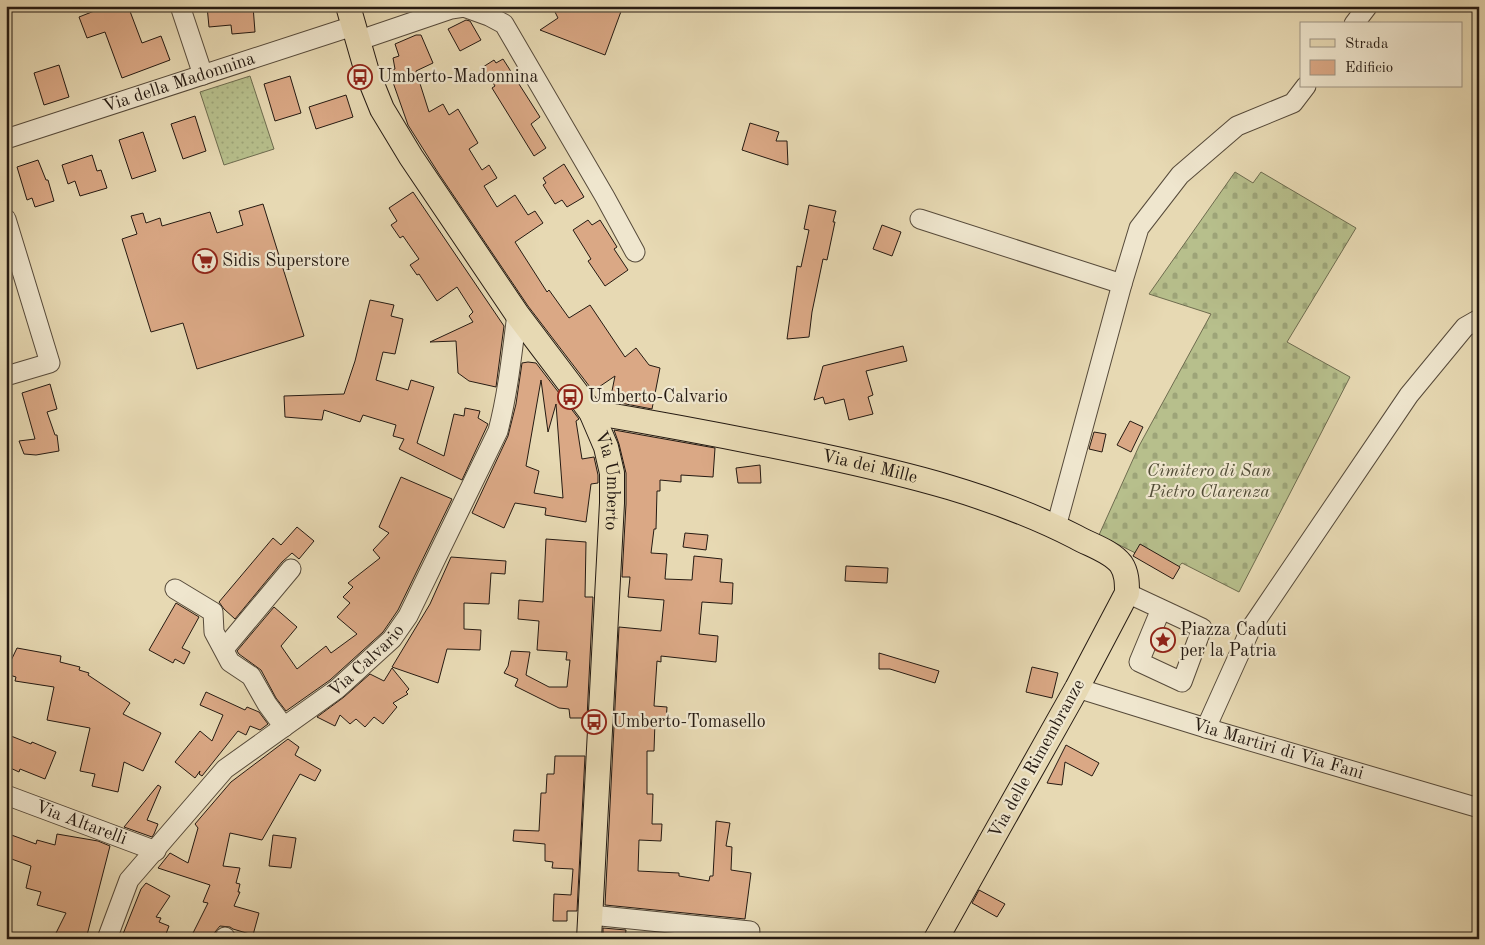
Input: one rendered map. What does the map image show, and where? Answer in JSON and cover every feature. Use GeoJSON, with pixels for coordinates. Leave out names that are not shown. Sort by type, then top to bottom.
{"type":"FeatureCollection","features":[{"type":"Feature","properties":{"kind":"main road","name":"Via Umberto"},"geometry":{"type":"LineString","coordinates":[[353,24],[367,72],[382,109],[411,157],[517,314],[591,412],[606,447],[612,472],[612,503],[589,939]]}},
{"type":"Feature","properties":{"kind":"main road","name":"Via dei Mille"},"geometry":{"type":"LineString","coordinates":[[591,412],[713,433],[870,466],[990,500],[1056,527],[1112,556],[1122,565],[1127,584]]}},
{"type":"Feature","properties":{"kind":"main road","name":"Via delle Rimembranze"},"geometry":{"type":"LineString","coordinates":[[936,939],[1077,688],[1127,584]]}},
{"type":"Feature","properties":{"kind":"street"},"geometry":{"type":"LineString","coordinates":[[180,6],[203,75]]}},
{"type":"Feature","properties":{"kind":"street"},"geometry":{"type":"LineString","coordinates":[[1355,22],[1366,7]]}},
{"type":"Feature","properties":{"kind":"street","name":"Via della Madonnina"},"geometry":{"type":"LineString","coordinates":[[6,139],[353,24],[464,8],[489,16],[504,24],[635,252]]}},
{"type":"Feature","properties":{"kind":"street"},"geometry":{"type":"LineString","coordinates":[[1056,527],[1139,228],[1180,175],[1237,126],[1293,103],[1304,88]]}},
{"type":"Feature","properties":{"kind":"street"},"geometry":{"type":"LineString","coordinates":[[6,220],[50,363],[6,376]]}},
{"type":"Feature","properties":{"kind":"street"},"geometry":{"type":"LineString","coordinates":[[920,220],[1122,284]]}},
{"type":"Feature","properties":{"kind":"street","name":"Via Calvario"},"geometry":{"type":"LineString","coordinates":[[107,939],[129,880],[225,769],[337,689],[392,639],[408,616],[498,431],[517,314]]}},
{"type":"Feature","properties":{"kind":"street"},"geometry":{"type":"LineString","coordinates":[[1206,728],[1251,628],[1409,395],[1465,327],[1479,320]]}},
{"type":"Feature","properties":{"kind":"street"},"geometry":{"type":"LineString","coordinates":[[510,366],[528,351],[544,349]]}},
{"type":"Feature","properties":{"kind":"street"},"geometry":{"type":"LineString","coordinates":[[224,650],[291,569]]}},
{"type":"Feature","properties":{"kind":"street"},"geometry":{"type":"LineString","coordinates":[[1127,584],[1161,609]]}},
{"type":"Feature","properties":{"kind":"street"},"geometry":{"type":"LineString","coordinates":[[175,590],[213,612],[214,632],[230,662],[252,676],[267,704],[284,727]]}},
{"type":"Feature","properties":{"kind":"street","name":"Via Martiri di Via Fani"},"geometry":{"type":"LineString","coordinates":[[1077,688],[1479,808]]}},
{"type":"Feature","properties":{"kind":"street","name":"Via Altarelli"},"geometry":{"type":"LineString","coordinates":[[6,795],[156,851]]}},
{"type":"Feature","properties":{"kind":"street"},"geometry":{"type":"LineString","coordinates":[[591,915],[750,931]]}},
{"type":"Feature","properties":{"kind":"green space"},"geometry":{"type":"Polygon","coordinates":[[[250,76],[274,149],[224,165],[200,92],[250,76]]]}},
{"type":"Feature","properties":{"kind":"green space","name":"Cimitero di San Pietro Clarenza"},"geometry":{"type":"Polygon","coordinates":[[[1235,172],[1253,183],[1261,172],[1356,228],[1287,342],[1350,377],[1239,592],[1182,563],[1174,572],[1099,535],[1139,446],[1211,314],[1149,294],[1235,172]]]}},
{"type":"Feature","properties":{"kind":"building"},"geometry":{"type":"Polygon","coordinates":[[[107,6],[128,6],[142,43],[161,36],[170,60],[122,78],[105,32],[87,38],[79,17],[107,6]]]}},
{"type":"Feature","properties":{"kind":"building"},"geometry":{"type":"Polygon","coordinates":[[[207,6],[253,6],[255,32],[232,34],[231,25],[209,27],[207,6]]]}},
{"type":"Feature","properties":{"kind":"building"},"geometry":{"type":"Polygon","coordinates":[[[552,6],[623,6],[605,55],[540,30],[558,18],[552,6]]]}},
{"type":"Feature","properties":{"kind":"building"},"geometry":{"type":"Polygon","coordinates":[[[466,20],[470,21],[481,40],[460,51],[448,29],[466,20]]]}},
{"type":"Feature","properties":{"kind":"building"},"geometry":{"type":"Polygon","coordinates":[[[416,35],[421,35],[433,63],[416,71],[429,112],[443,104],[449,115],[458,109],[478,143],[469,149],[482,170],[489,165],[497,178],[484,186],[497,207],[515,195],[528,215],[535,211],[543,223],[515,242],[547,292],[549,290],[569,318],[590,305],[625,357],[636,348],[649,365],[660,368],[652,409],[610,401],[615,376],[593,391],[528,306],[408,125],[389,71],[395,69],[393,58],[399,56],[395,44],[416,35]]]}},
{"type":"Feature","properties":{"kind":"building"},"geometry":{"type":"Polygon","coordinates":[[[503,59],[540,117],[531,124],[546,148],[534,156],[492,88],[495,86],[483,67],[494,60],[496,63],[503,59]]]}},
{"type":"Feature","properties":{"kind":"building"},"geometry":{"type":"Polygon","coordinates":[[[59,65],[69,97],[44,105],[34,73],[59,65]]]}},
{"type":"Feature","properties":{"kind":"building"},"geometry":{"type":"Polygon","coordinates":[[[290,76],[301,113],[275,121],[264,84],[290,76]]]}},
{"type":"Feature","properties":{"kind":"building"},"geometry":{"type":"Polygon","coordinates":[[[346,95],[353,117],[316,129],[309,107],[346,95]]]}},
{"type":"Feature","properties":{"kind":"building"},"geometry":{"type":"Polygon","coordinates":[[[195,116],[206,151],[183,159],[171,124],[195,116]]]}},
{"type":"Feature","properties":{"kind":"building"},"geometry":{"type":"Polygon","coordinates":[[[750,123],[779,132],[776,141],[787,141],[788,165],[742,150],[750,123]]]}},
{"type":"Feature","properties":{"kind":"building"},"geometry":{"type":"Polygon","coordinates":[[[143,132],[156,171],[132,179],[119,140],[143,132]]]}},
{"type":"Feature","properties":{"kind":"building"},"geometry":{"type":"Polygon","coordinates":[[[92,155],[97,171],[101,170],[107,188],[80,196],[75,181],[68,184],[62,165],[92,155]]]}},
{"type":"Feature","properties":{"kind":"building"},"geometry":{"type":"Polygon","coordinates":[[[38,160],[46,180],[48,180],[54,201],[35,207],[32,198],[27,200],[17,167],[38,160]]]}},
{"type":"Feature","properties":{"kind":"building"},"geometry":{"type":"Polygon","coordinates":[[[564,164],[584,197],[567,207],[562,200],[555,204],[543,185],[546,183],[543,178],[564,164]]]}},
{"type":"Feature","properties":{"kind":"building"},"geometry":{"type":"Polygon","coordinates":[[[413,192],[504,326],[496,387],[469,381],[458,373],[456,341],[430,342],[473,322],[469,316],[473,312],[457,287],[437,301],[419,274],[417,275],[410,265],[419,259],[403,236],[400,238],[391,225],[397,221],[389,208],[413,192]]]}},
{"type":"Feature","properties":{"kind":"building"},"geometry":{"type":"Polygon","coordinates":[[[263,204],[304,336],[197,369],[183,323],[151,332],[122,239],[137,234],[131,216],[143,213],[146,223],[160,218],[162,226],[210,212],[217,233],[243,225],[239,211],[263,204]]]}},
{"type":"Feature","properties":{"kind":"building"},"geometry":{"type":"Polygon","coordinates":[[[809,205],[836,211],[833,222],[835,222],[827,260],[823,259],[809,337],[787,339],[797,266],[801,267],[809,230],[804,229],[809,205]]]}},
{"type":"Feature","properties":{"kind":"building"},"geometry":{"type":"Polygon","coordinates":[[[588,220],[592,225],[600,220],[617,247],[614,249],[628,270],[605,286],[588,261],[591,259],[573,230],[588,220]]]}},
{"type":"Feature","properties":{"kind":"building"},"geometry":{"type":"Polygon","coordinates":[[[882,225],[901,232],[892,256],[873,249],[882,225]]]}},
{"type":"Feature","properties":{"kind":"building"},"geometry":{"type":"Polygon","coordinates":[[[370,300],[394,305],[391,316],[403,319],[395,354],[383,352],[376,380],[408,390],[411,380],[434,387],[417,443],[444,456],[454,414],[464,416],[465,408],[480,411],[478,418],[488,424],[462,480],[399,449],[404,439],[393,436],[396,425],[363,415],[360,422],[324,410],[322,420],[285,417],[284,396],[344,394],[355,361],[370,300]]]}},
{"type":"Feature","properties":{"kind":"building"},"geometry":{"type":"Polygon","coordinates":[[[903,346],[907,361],[866,371],[873,395],[868,397],[873,414],[849,420],[844,399],[825,404],[823,397],[814,400],[823,366],[903,346]]]}},
{"type":"Feature","properties":{"kind":"building"},"geometry":{"type":"Polygon","coordinates":[[[522,363],[536,363],[579,419],[576,421],[582,459],[594,457],[598,475],[598,483],[591,484],[586,522],[545,515],[546,508],[515,503],[504,528],[472,513],[508,436],[516,404],[522,363]],[[541,380],[526,466],[539,471],[534,493],[563,498],[556,404],[548,432],[541,380]]]}},
{"type":"Feature","properties":{"kind":"building"},"geometry":{"type":"Polygon","coordinates":[[[50,384],[57,409],[47,412],[55,435],[57,435],[59,451],[36,455],[24,454],[19,441],[35,439],[22,393],[50,384]]]}},
{"type":"Feature","properties":{"kind":"building"},"geometry":{"type":"Polygon","coordinates":[[[1130,421],[1143,427],[1131,452],[1117,445],[1130,421]]]}},
{"type":"Feature","properties":{"kind":"building"},"geometry":{"type":"Polygon","coordinates":[[[614,430],[715,448],[713,477],[681,475],[681,482],[660,480],[660,491],[657,491],[656,529],[654,529],[651,553],[667,554],[665,579],[692,580],[694,556],[722,559],[720,582],[733,583],[732,604],[702,602],[699,634],[718,636],[716,662],[661,656],[661,662],[657,661],[654,706],[667,707],[666,722],[655,721],[654,751],[647,751],[647,794],[653,794],[652,824],[662,824],[661,841],[639,840],[638,871],[679,873],[679,876],[709,881],[710,876],[713,876],[716,821],[730,823],[726,846],[732,847],[731,870],[751,873],[745,919],[605,905],[619,627],[661,631],[664,600],[628,597],[630,577],[622,577],[626,473],[614,430]]]}},
{"type":"Feature","properties":{"kind":"building"},"geometry":{"type":"Polygon","coordinates":[[[1094,432],[1106,434],[1102,452],[1089,449],[1094,432]]]}},
{"type":"Feature","properties":{"kind":"building"},"geometry":{"type":"Polygon","coordinates":[[[760,465],[761,483],[738,483],[736,468],[760,465]]]}},
{"type":"Feature","properties":{"kind":"building"},"geometry":{"type":"Polygon","coordinates":[[[401,477],[452,499],[398,610],[383,632],[330,680],[286,711],[276,698],[261,670],[237,651],[274,607],[297,627],[281,646],[297,669],[326,646],[331,653],[357,634],[337,617],[350,603],[343,597],[353,587],[348,583],[380,558],[373,550],[389,533],[379,527],[401,477]]]}},
{"type":"Feature","properties":{"kind":"building"},"geometry":{"type":"Polygon","coordinates":[[[297,527],[314,541],[299,559],[292,553],[282,562],[235,619],[219,602],[273,538],[281,545],[297,527]]]}},
{"type":"Feature","properties":{"kind":"building"},"geometry":{"type":"Polygon","coordinates":[[[685,533],[708,535],[706,550],[683,547],[685,533]]]}},
{"type":"Feature","properties":{"kind":"building"},"geometry":{"type":"Polygon","coordinates":[[[546,539],[586,542],[585,597],[593,597],[587,718],[570,718],[569,709],[559,708],[515,686],[518,679],[504,673],[508,666],[511,651],[530,652],[526,675],[549,687],[567,687],[570,660],[566,660],[567,652],[537,650],[539,621],[518,619],[519,600],[543,602],[546,539]]]}},
{"type":"Feature","properties":{"kind":"building"},"geometry":{"type":"Polygon","coordinates":[[[1140,544],[1180,567],[1173,579],[1133,556],[1140,544]]]}},
{"type":"Feature","properties":{"kind":"building"},"geometry":{"type":"Polygon","coordinates":[[[451,557],[506,561],[505,574],[491,573],[489,604],[464,603],[464,629],[481,630],[480,650],[447,649],[438,683],[392,667],[430,604],[451,557]]]}},
{"type":"Feature","properties":{"kind":"building"},"geometry":{"type":"Polygon","coordinates":[[[846,566],[888,568],[887,583],[845,581],[846,566]]]}},
{"type":"Feature","properties":{"kind":"building"},"geometry":{"type":"Polygon","coordinates":[[[176,603],[199,617],[182,648],[190,652],[184,664],[175,659],[173,663],[149,650],[176,603]]]}},
{"type":"Feature","properties":{"kind":"building"},"geometry":{"type":"Polygon","coordinates":[[[17,648],[61,656],[60,662],[80,667],[79,670],[89,673],[88,675],[130,703],[123,714],[161,733],[143,771],[124,762],[118,792],[92,786],[95,774],[80,771],[90,728],[47,720],[54,687],[15,681],[16,677],[6,674],[17,648]]]}},
{"type":"Feature","properties":{"kind":"building"},"geometry":{"type":"Polygon","coordinates":[[[879,653],[939,671],[935,683],[890,669],[879,669],[879,653]]]}},
{"type":"Feature","properties":{"kind":"building"},"geometry":{"type":"Polygon","coordinates":[[[1032,667],[1058,673],[1052,698],[1026,692],[1032,667]]]}},
{"type":"Feature","properties":{"kind":"building"},"geometry":{"type":"Polygon","coordinates":[[[392,668],[409,689],[406,692],[408,694],[393,703],[397,707],[383,724],[374,717],[365,727],[356,719],[350,724],[340,715],[335,726],[317,717],[370,674],[384,681],[392,668]]]}},
{"type":"Feature","properties":{"kind":"building"},"geometry":{"type":"Polygon","coordinates":[[[206,692],[245,710],[247,707],[259,712],[268,724],[260,730],[250,726],[246,735],[238,731],[202,776],[199,774],[200,771],[195,778],[175,762],[200,731],[212,741],[223,715],[200,705],[206,692]]]}},
{"type":"Feature","properties":{"kind":"building"},"geometry":{"type":"Polygon","coordinates":[[[6,734],[56,752],[45,779],[20,769],[19,772],[6,766],[6,734]]]}},
{"type":"Feature","properties":{"kind":"building"},"geometry":{"type":"Polygon","coordinates":[[[288,739],[299,747],[295,755],[321,770],[315,781],[300,774],[262,840],[230,833],[223,866],[240,868],[236,883],[240,884],[238,892],[240,892],[234,906],[259,913],[253,935],[230,927],[220,926],[215,932],[214,939],[190,939],[208,903],[203,902],[210,885],[158,868],[170,853],[188,863],[198,828],[195,824],[231,782],[288,739]]]}},
{"type":"Feature","properties":{"kind":"building"},"geometry":{"type":"Polygon","coordinates":[[[1066,745],[1099,763],[1092,776],[1065,762],[1062,785],[1047,783],[1066,745]]]}},
{"type":"Feature","properties":{"kind":"building"},"geometry":{"type":"Polygon","coordinates":[[[555,756],[585,756],[577,911],[567,911],[567,921],[553,921],[554,894],[571,895],[573,869],[552,868],[553,862],[545,861],[545,844],[513,841],[514,830],[539,831],[541,793],[546,793],[547,774],[554,774],[555,756]]]}},
{"type":"Feature","properties":{"kind":"building"},"geometry":{"type":"Polygon","coordinates":[[[158,785],[161,787],[147,820],[158,824],[152,837],[124,827],[158,785]]]}},
{"type":"Feature","properties":{"kind":"building"},"geometry":{"type":"Polygon","coordinates":[[[6,833],[36,844],[37,840],[55,845],[57,834],[98,841],[110,846],[86,939],[53,939],[66,913],[37,905],[41,892],[26,888],[31,866],[6,857],[6,833]]]}},
{"type":"Feature","properties":{"kind":"building"},"geometry":{"type":"Polygon","coordinates":[[[273,835],[296,838],[291,868],[269,866],[273,835]]]}},
{"type":"Feature","properties":{"kind":"building"},"geometry":{"type":"Polygon","coordinates":[[[146,883],[170,896],[156,917],[161,918],[159,922],[169,926],[164,939],[121,939],[141,889],[146,883]]]}},
{"type":"Feature","properties":{"kind":"building"},"geometry":{"type":"Polygon","coordinates":[[[979,890],[1005,904],[997,917],[972,903],[979,890]]]}},
{"type":"Feature","properties":{"kind":"building"},"geometry":{"type":"Polygon","coordinates":[[[603,928],[626,930],[625,939],[603,939],[603,928]]]}},
{"type":"Feature","properties":{"kind":"building"},"geometry":{"type":"Polygon","coordinates":[[[672,934],[714,939],[672,939],[672,934]]]}},
{"type":"Feature","properties":{"kind":"place","name":"Umberto-Madonnina"},"geometry":{"type":"Point","coordinates":[360,77]}},
{"type":"Feature","properties":{"kind":"place","name":"Sidis Superstore"},"geometry":{"type":"Point","coordinates":[205,261]}},
{"type":"Feature","properties":{"kind":"place","name":"Umberto-Calvario"},"geometry":{"type":"Point","coordinates":[570,397]}},
{"type":"Feature","properties":{"kind":"place","name":"Piazza Caduti per la Patria"},"geometry":{"type":"Point","coordinates":[1163,640]}},
{"type":"Feature","properties":{"kind":"place","name":"Umberto-Tomasello"},"geometry":{"type":"Point","coordinates":[594,722]}}]}
